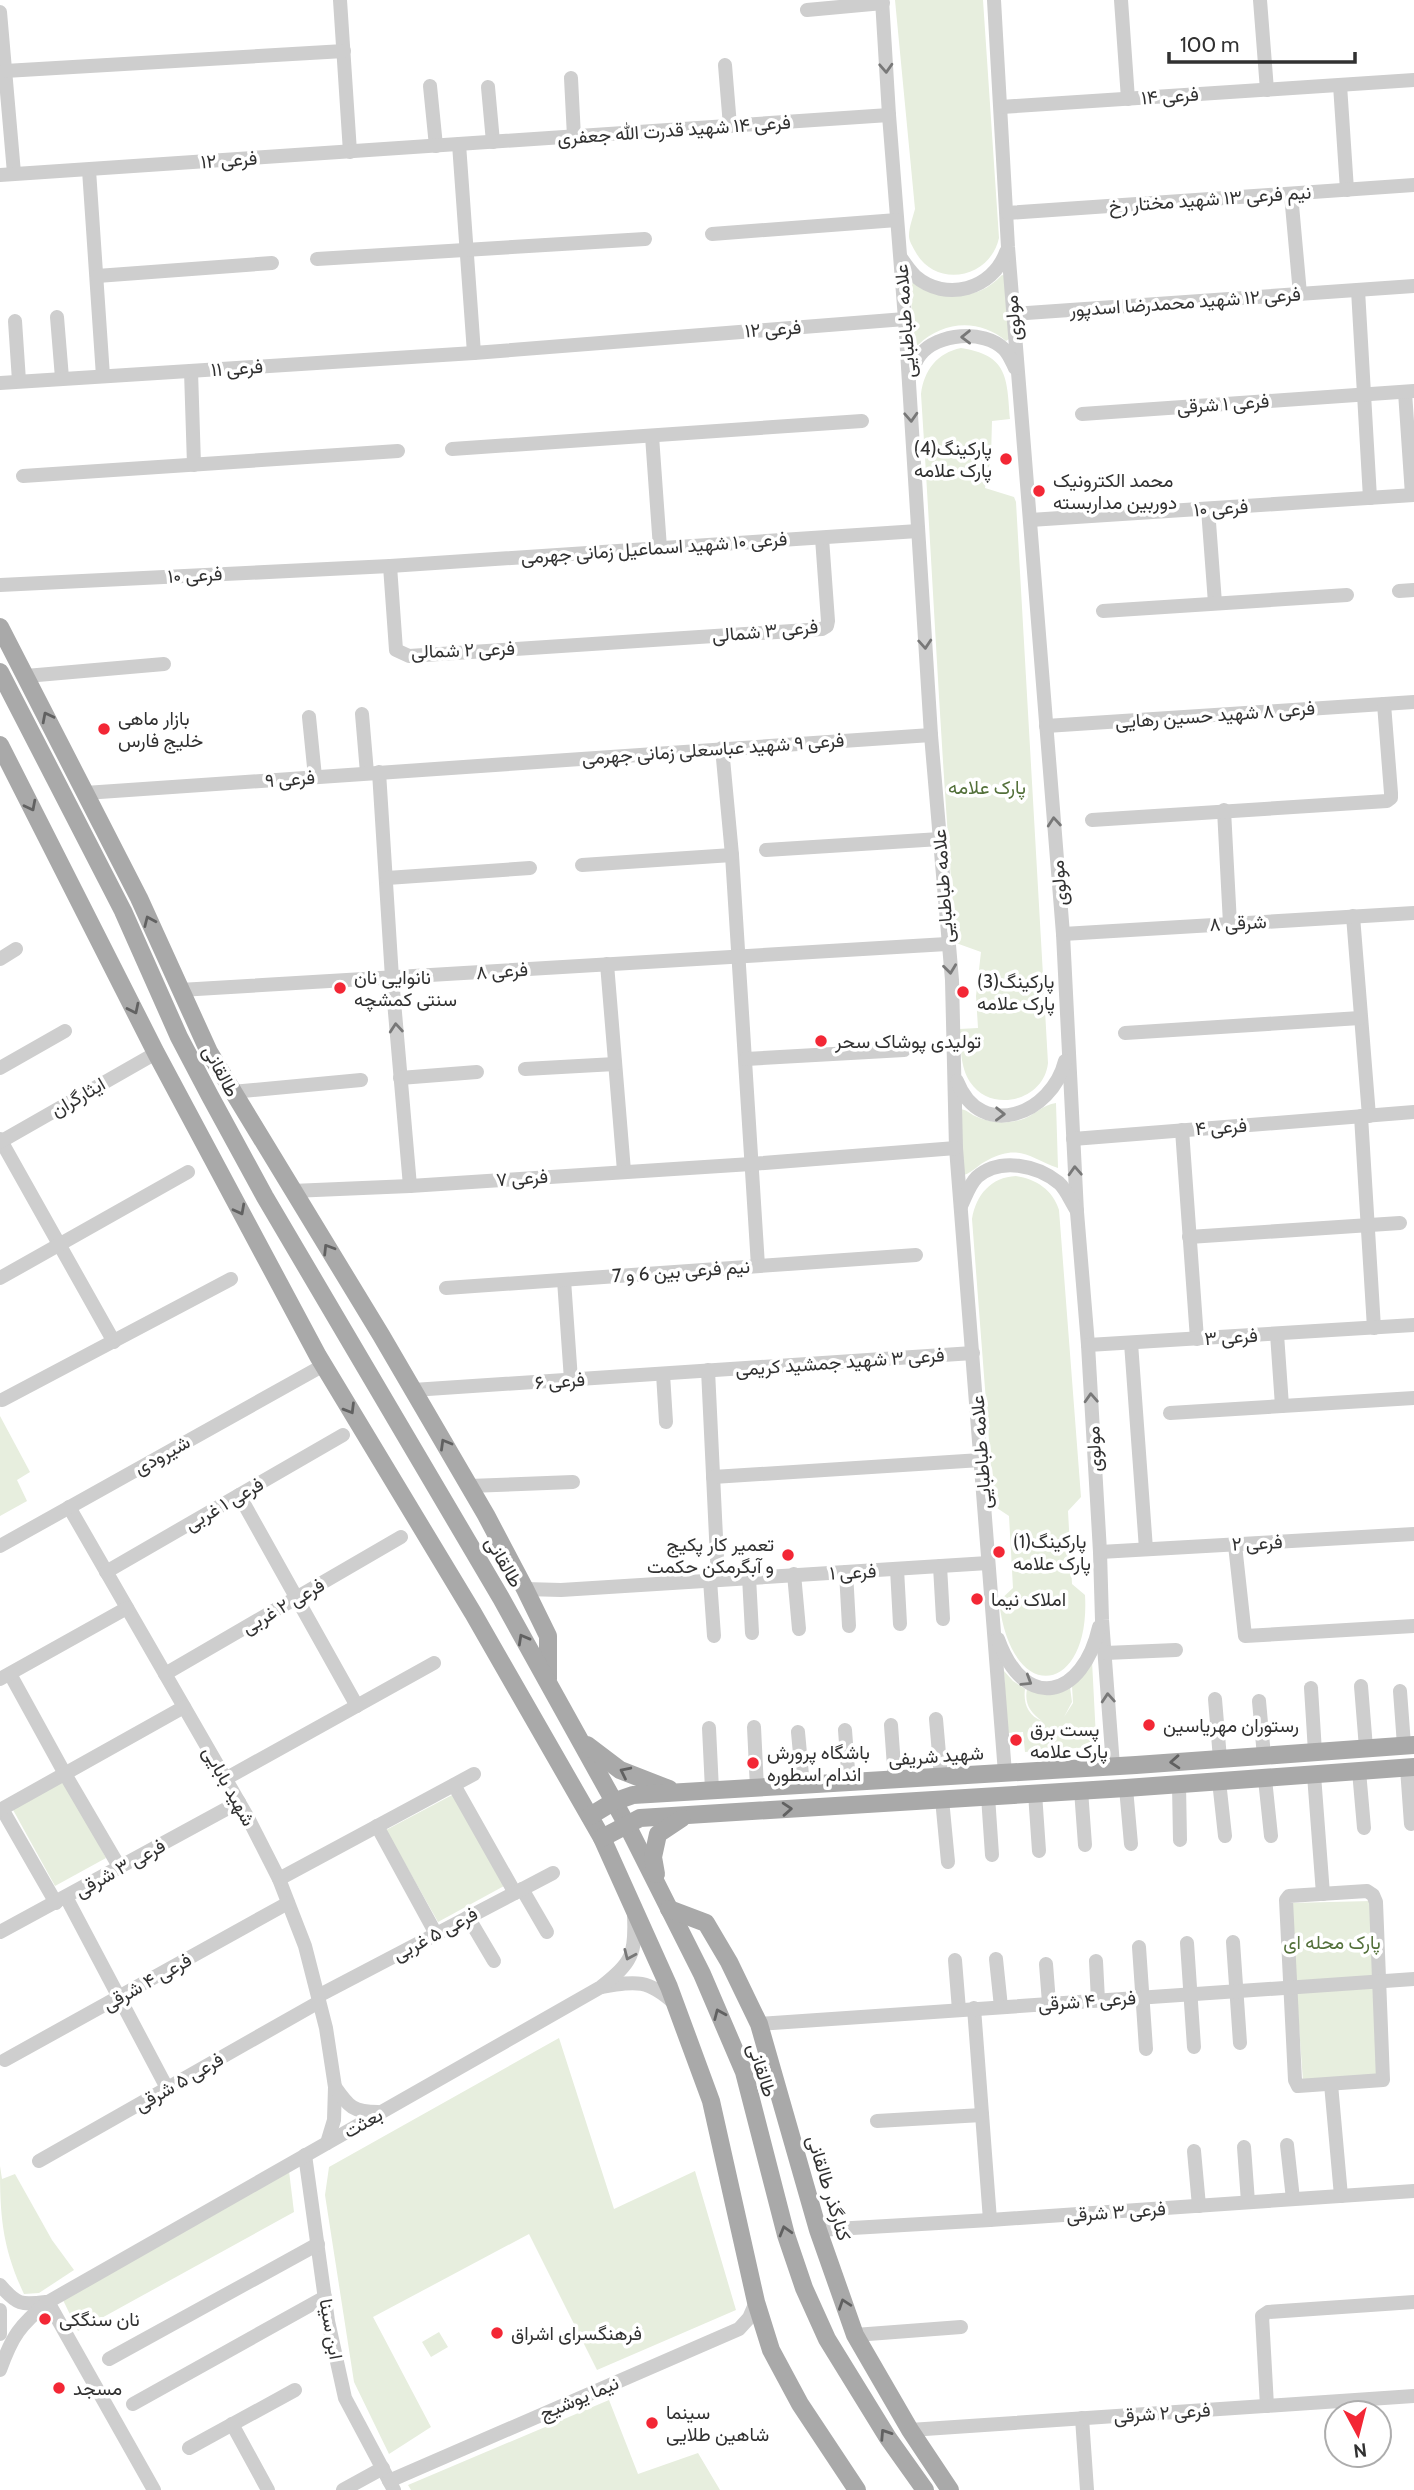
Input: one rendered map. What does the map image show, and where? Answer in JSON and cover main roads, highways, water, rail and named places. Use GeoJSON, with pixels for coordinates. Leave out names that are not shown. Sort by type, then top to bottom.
{"type":"FeatureCollection","features":[{"type":"Feature","properties":{"kind":"main road"},"geometry":{"type":"LineString","coordinates":[[0,627],[139,898],[209,1052],[413,1390],[525,1589],[548,1636],[548,1682]]}},
{"type":"Feature","properties":{"kind":"main road","name":"طالقانی"},"geometry":{"type":"LineString","coordinates":[[0,673],[130,926],[179,1037],[265,1196],[440,1493],[627,1825],[702,1974],[744,2072],[786,2235],[809,2301],[827,2339],[888,2438],[925,2490]]}},
{"type":"Feature","properties":{"kind":"main road"},"geometry":{"type":"LineString","coordinates":[[0,746],[156,1053],[324,1365],[473,1613],[602,1838],[675,2004],[711,2101],[757,2302],[771,2350],[800,2404],[857,2490]]}},
{"type":"Feature","properties":{"kind":"main road"},"geometry":{"type":"LineString","coordinates":[[116,854],[130,926]]}},
{"type":"Feature","properties":{"kind":"main road"},"geometry":{"type":"LineString","coordinates":[[579,1738],[620,1770],[680,1792]]}},
{"type":"Feature","properties":{"kind":"main road","name":"شهید شریفی"},"geometry":{"type":"LineString","coordinates":[[590,1816],[614,1802],[634,1795],[1409,1745]]}},
{"type":"Feature","properties":{"kind":"main road"},"geometry":{"type":"LineString","coordinates":[[1283,1754],[1284,1777]]}},
{"type":"Feature","properties":{"kind":"main road"},"geometry":{"type":"LineString","coordinates":[[602,1838],[640,1818],[1265,1779],[1411,1767]]}},
{"type":"Feature","properties":{"kind":"main road"},"geometry":{"type":"LineString","coordinates":[[752,1811],[745,1807],[743,1799],[746,1792],[755,1788]]}},
{"type":"Feature","properties":{"kind":"main road"},"geometry":{"type":"LineString","coordinates":[[660,1891],[653,1857],[658,1834],[689,1815]]}},
{"type":"Feature","properties":{"kind":"main road","name":"کنارگذر طالقانی"},"geometry":{"type":"LineString","coordinates":[[669,1909],[706,1923],[729,1962],[759,2024],[818,2230],[855,2335],[909,2430],[950,2490]]}},
{"type":"Feature","properties":{"kind":"place","name":"پارکینگ(4) پارک علامه"},"geometry":{"type":"Point","coordinates":[1006,459]}},
{"type":"Feature","properties":{"kind":"place","name":"محمد الکترونیک دوربین مداربسته"},"geometry":{"type":"Point","coordinates":[1039,491]}},
{"type":"Feature","properties":{"kind":"place","name":"بازار ماهی خلیج فارس"},"geometry":{"type":"Point","coordinates":[104,729]}},
{"type":"Feature","properties":{"kind":"place","name":"نانوایی نان سنتی کمشچه"},"geometry":{"type":"Point","coordinates":[340,988]}},
{"type":"Feature","properties":{"kind":"place","name":"پارکینگ(3) پارک علامه"},"geometry":{"type":"Point","coordinates":[963,992]}},
{"type":"Feature","properties":{"kind":"place","name":"تولیدی پوشاک سحر"},"geometry":{"type":"Point","coordinates":[821,1041]}},
{"type":"Feature","properties":{"kind":"place","name":"پارکینگ(1) پارک علامه"},"geometry":{"type":"Point","coordinates":[999,1552]}},
{"type":"Feature","properties":{"kind":"place","name":"تعمیر کار پکیج و آبگرمکن حکمت"},"geometry":{"type":"Point","coordinates":[788,1555]}},
{"type":"Feature","properties":{"kind":"place","name":"املاک نیما"},"geometry":{"type":"Point","coordinates":[977,1599]}},
{"type":"Feature","properties":{"kind":"place","name":"رستوران مهریاسین"},"geometry":{"type":"Point","coordinates":[1149,1725]}},
{"type":"Feature","properties":{"kind":"place","name":"پست برق پارک علامه"},"geometry":{"type":"Point","coordinates":[1016,1740]}},
{"type":"Feature","properties":{"kind":"place","name":"باشگاه پرورش اندام اسطوره"},"geometry":{"type":"Point","coordinates":[753,1763]}},
{"type":"Feature","properties":{"kind":"place","name":"نان سنگکی"},"geometry":{"type":"Point","coordinates":[45,2319]}},
{"type":"Feature","properties":{"kind":"place","name":"فرهنگسرای اشراق"},"geometry":{"type":"Point","coordinates":[497,2333]}},
{"type":"Feature","properties":{"kind":"place","name":"مسجد"},"geometry":{"type":"Point","coordinates":[59,2388]}},
{"type":"Feature","properties":{"kind":"place","name":"سینما شاهین طلایی"},"geometry":{"type":"Point","coordinates":[652,2423]}},
{"type":"Feature","properties":{"kind":"park label","name":"پارک علامه"},"geometry":{"type":"Point","coordinates":[987,787]}},
{"type":"Feature","properties":{"kind":"park label","name":"پارک محله ای"},"geometry":{"type":"Point","coordinates":[1332,1942]}}]}
